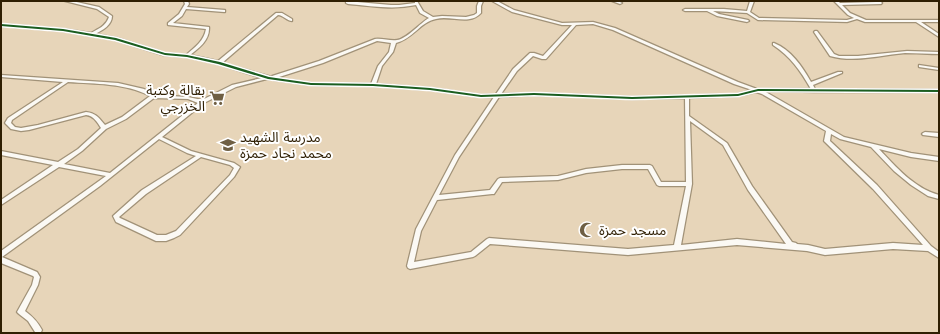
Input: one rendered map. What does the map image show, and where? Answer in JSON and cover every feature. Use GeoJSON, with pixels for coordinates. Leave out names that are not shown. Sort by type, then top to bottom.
{"type":"FeatureCollection","features":[{"type":"Feature","properties":{"kind":"street"},"geometry":{"type":"LineString","coordinates":[[67,1],[88,4],[98,8],[111,17],[107,25],[91,34]]}},
{"type":"Feature","properties":{"kind":"street"},"geometry":{"type":"LineString","coordinates":[[186,1],[187,4],[181,15],[169,24],[208,28],[207,37],[204,42],[187,56]]}},
{"type":"Feature","properties":{"kind":"street"},"geometry":{"type":"LineString","coordinates":[[348,1],[348,3],[374,4],[396,8],[416,3],[421,12],[432,18]]}},
{"type":"Feature","properties":{"kind":"street"},"geometry":{"type":"LineString","coordinates":[[1,255],[111,175],[202,102],[234,86],[280,76],[321,62],[376,40],[385,39],[398,42],[424,22],[432,18],[450,16],[470,18],[476,16],[479,13],[481,1]]}},
{"type":"Feature","properties":{"kind":"street"},"geometry":{"type":"LineString","coordinates":[[494,1],[513,11],[562,24],[574,25],[593,23],[614,29],[736,83],[758,90],[842,138],[912,155],[939,159]]}},
{"type":"Feature","properties":{"kind":"street"},"geometry":{"type":"LineString","coordinates":[[614,1],[620,3]]}},
{"type":"Feature","properties":{"kind":"street"},"geometry":{"type":"LineString","coordinates":[[748,12],[752,1]]}},
{"type":"Feature","properties":{"kind":"street"},"geometry":{"type":"LineString","coordinates":[[838,2],[880,3],[877,1]]}},
{"type":"Feature","properties":{"kind":"street"},"geometry":{"type":"LineString","coordinates":[[838,2],[849,14],[872,22],[939,21]]}},
{"type":"Feature","properties":{"kind":"street"},"geometry":{"type":"LineString","coordinates":[[185,8],[224,11]]}},
{"type":"Feature","properties":{"kind":"street"},"geometry":{"type":"LineString","coordinates":[[685,10],[748,12],[758,18],[765,19],[847,20],[857,18]]}},
{"type":"Feature","properties":{"kind":"street"},"geometry":{"type":"LineString","coordinates":[[705,10],[718,15],[747,21]]}},
{"type":"Feature","properties":{"kind":"street"},"geometry":{"type":"LineString","coordinates":[[219,63],[277,14],[281,14],[291,20]]}},
{"type":"Feature","properties":{"kind":"street"},"geometry":{"type":"LineString","coordinates":[[916,21],[939,36]]}},
{"type":"Feature","properties":{"kind":"street"},"geometry":{"type":"LineString","coordinates":[[1,25],[91,34],[116,39],[165,54],[187,56],[219,63],[268,78],[310,84],[373,85],[430,89],[481,96],[534,94],[632,98],[738,95],[758,90],[939,91]]}},
{"type":"Feature","properties":{"kind":"street"},"geometry":{"type":"LineString","coordinates":[[574,25],[544,58],[532,54],[515,70],[458,156],[418,231],[410,266],[473,254],[489,241],[628,252],[737,242],[808,248]]}},
{"type":"Feature","properties":{"kind":"street"},"geometry":{"type":"LineString","coordinates":[[816,32],[832,55],[836,57],[858,57],[909,52],[939,53]]}},
{"type":"Feature","properties":{"kind":"street"},"geometry":{"type":"LineString","coordinates":[[373,85],[380,66],[391,52],[394,41]]}},
{"type":"Feature","properties":{"kind":"street"},"geometry":{"type":"LineString","coordinates":[[774,44],[789,53],[802,68],[814,91]]}},
{"type":"Feature","properties":{"kind":"street"},"geometry":{"type":"LineString","coordinates":[[921,66],[939,69]]}},
{"type":"Feature","properties":{"kind":"street"},"geometry":{"type":"LineString","coordinates":[[810,84],[840,73]]}},
{"type":"Feature","properties":{"kind":"street"},"geometry":{"type":"LineString","coordinates":[[1,76],[118,84],[142,90],[153,96],[188,98],[202,102]]}},
{"type":"Feature","properties":{"kind":"street"},"geometry":{"type":"LineString","coordinates":[[68,80],[10,119],[8,123],[10,128],[15,130],[28,129],[89,113],[95,115],[104,128]]}},
{"type":"Feature","properties":{"kind":"street"},"geometry":{"type":"LineString","coordinates":[[1,203],[59,165],[80,150],[104,128],[124,118],[153,96]]}},
{"type":"Feature","properties":{"kind":"street"},"geometry":{"type":"LineString","coordinates":[[677,247],[689,184],[687,97]]}},
{"type":"Feature","properties":{"kind":"street"},"geometry":{"type":"LineString","coordinates":[[687,117],[725,144],[750,188],[790,244],[825,252],[893,246],[930,248]]}},
{"type":"Feature","properties":{"kind":"street"},"geometry":{"type":"LineString","coordinates":[[830,131],[827,141],[875,187],[930,248],[939,255]]}},
{"type":"Feature","properties":{"kind":"street"},"geometry":{"type":"LineString","coordinates":[[925,134],[939,135]]}},
{"type":"Feature","properties":{"kind":"street"},"geometry":{"type":"LineString","coordinates":[[158,138],[199,156],[236,165],[236,170],[178,233],[166,238],[156,238],[118,220],[116,216],[144,192],[199,156]]}},
{"type":"Feature","properties":{"kind":"street"},"geometry":{"type":"LineString","coordinates":[[874,146],[893,167],[910,181],[930,195],[939,197]]}},
{"type":"Feature","properties":{"kind":"street"},"geometry":{"type":"LineString","coordinates":[[1,153],[111,175]]}},
{"type":"Feature","properties":{"kind":"street"},"geometry":{"type":"LineString","coordinates":[[436,198],[492,192],[500,180],[558,178],[586,171],[622,167],[650,167],[659,184],[689,184]]}},
{"type":"Feature","properties":{"kind":"street"},"geometry":{"type":"LineString","coordinates":[[1,260],[35,274],[37,277],[35,285],[21,312],[31,320],[38,330]]}},
{"type":"Feature","properties":{"kind":"cycle path"},"geometry":{"type":"LineString","coordinates":[[1,25],[63,30],[116,39],[165,54],[187,56],[219,63],[268,78],[311,84],[373,85],[430,89],[481,96],[534,94],[632,98],[738,95],[758,90],[939,91]]}},
{"type":"Feature","properties":{"kind":"place","name":"بقالة وكتبة الخزرجي"},"geometry":{"type":"Point","coordinates":[217,98]}},
{"type":"Feature","properties":{"kind":"place","name":"مدرسة الشهيد محمد نجاد حمزة"},"geometry":{"type":"Point","coordinates":[228,145]}},
{"type":"Feature","properties":{"kind":"place","name":"مسجد حمزة"},"geometry":{"type":"Point","coordinates":[587,230]}}]}
